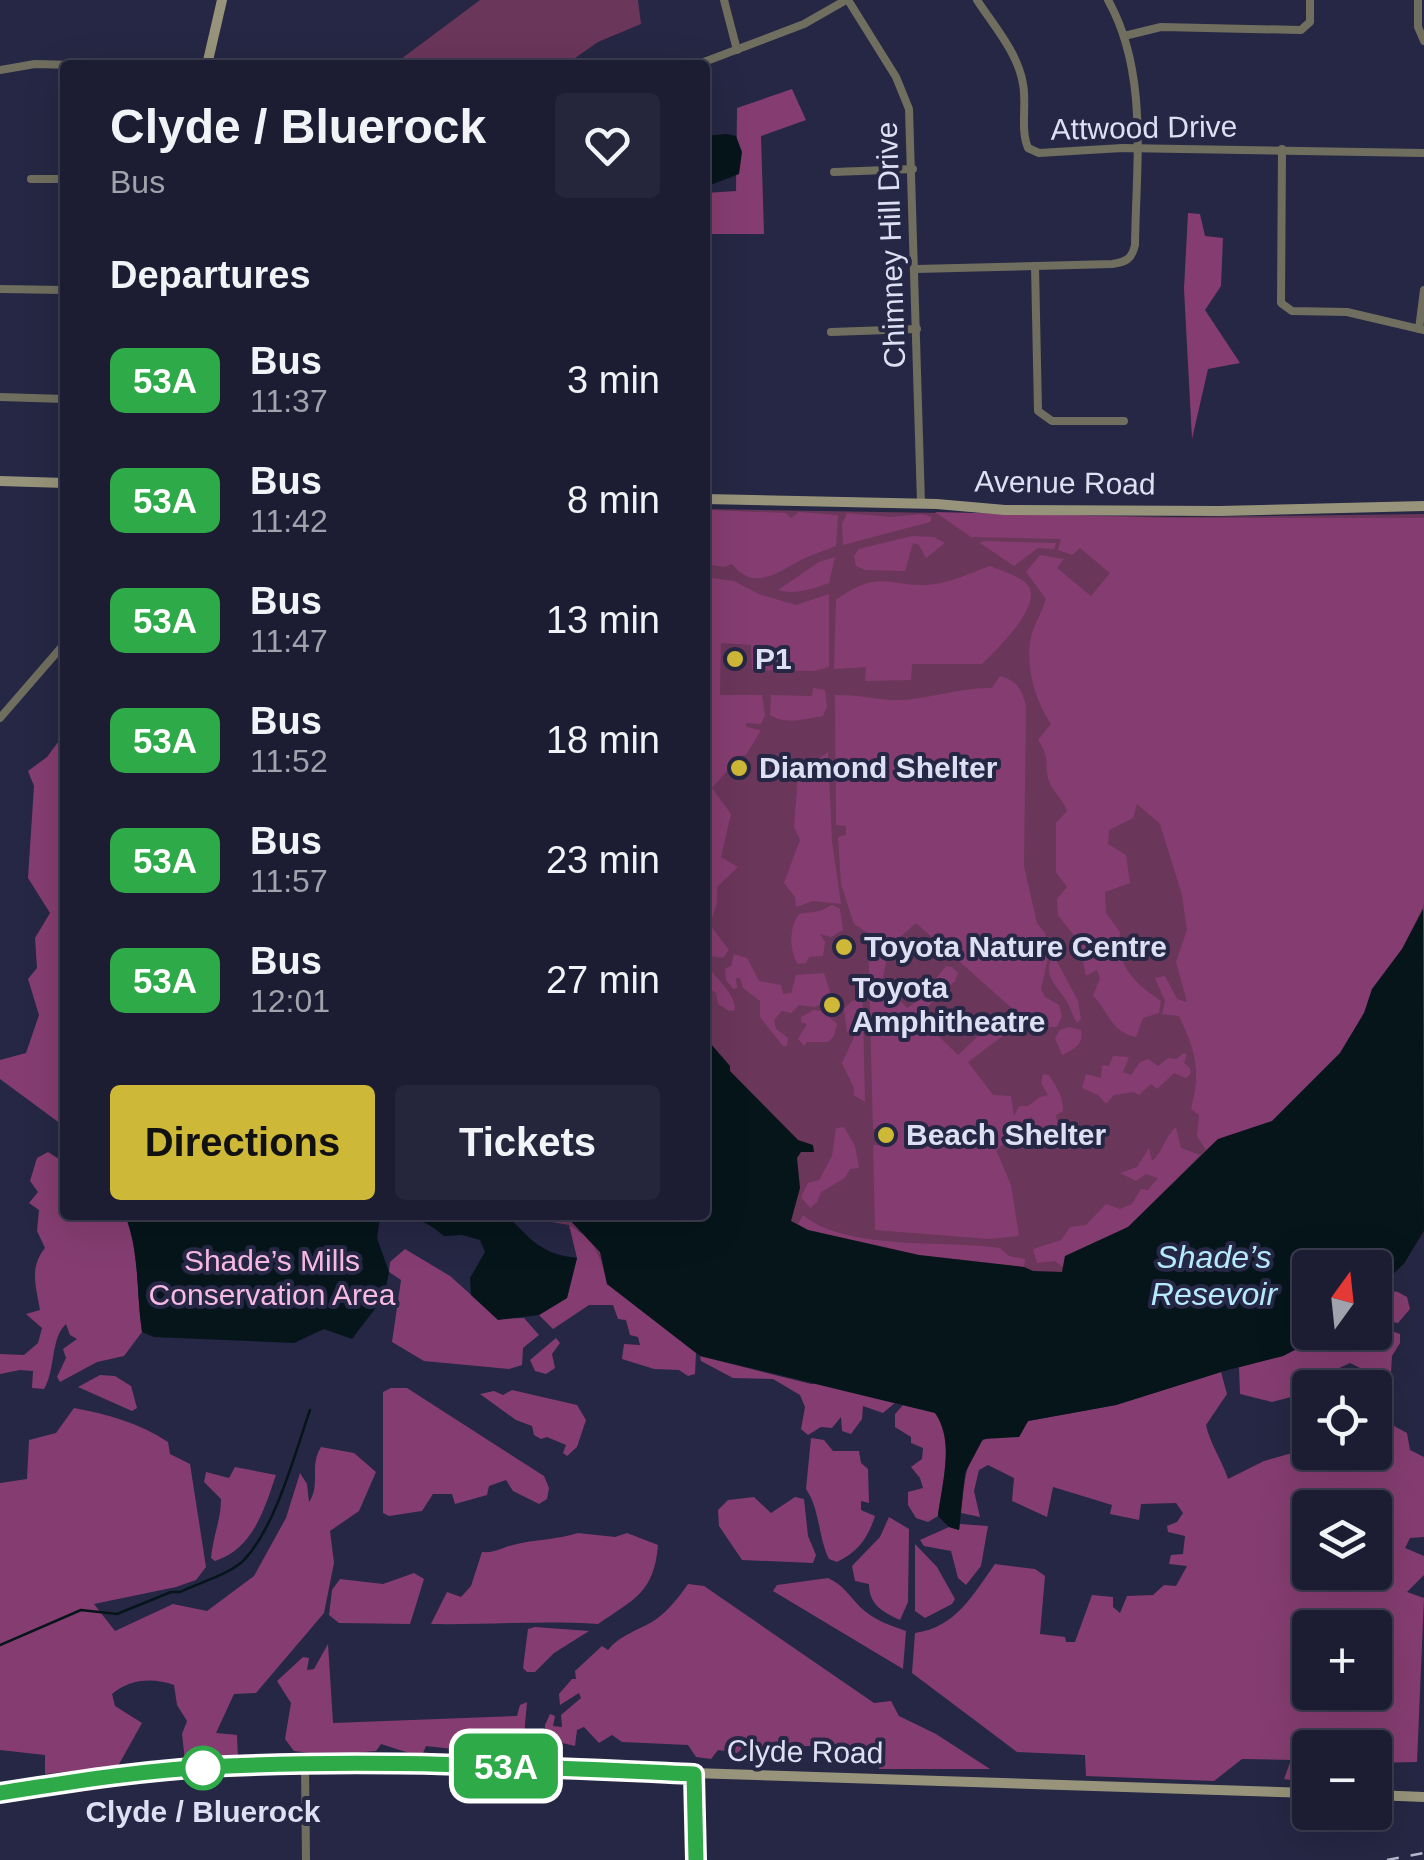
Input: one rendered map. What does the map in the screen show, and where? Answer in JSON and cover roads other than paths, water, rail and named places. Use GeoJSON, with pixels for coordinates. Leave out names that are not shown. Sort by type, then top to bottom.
{"type":"FeatureCollection","features":[{"type":"Feature","properties":{"kind":"main road"},"geometry":{"type":"LineString","coordinates":[[208,60],[222,0]]}},
{"type":"Feature","properties":{"kind":"main road"},"geometry":{"type":"LineString","coordinates":[[0,481],[60,483]]}},
{"type":"Feature","properties":{"kind":"main road","name":"Avenue Road"},"geometry":{"type":"LineString","coordinates":[[710,498],[1005,510],[1220,511],[1424,506]]}},
{"type":"Feature","properties":{"kind":"main road","name":"Clyde Road"},"geometry":{"type":"LineString","coordinates":[[0,1793],[158,1771],[304,1764],[438,1764],[1292,1792]]}},
{"type":"Feature","properties":{"kind":"main road"},"geometry":{"type":"LineString","coordinates":[[1392,1795],[1424,1796]]}},
{"type":"Feature","properties":{"kind":"street"},"geometry":{"type":"LineString","coordinates":[[724,0],[737,50]]}},
{"type":"Feature","properties":{"kind":"street"},"geometry":{"type":"LineString","coordinates":[[710,60],[804,24],[847,0]]}},
{"type":"Feature","properties":{"kind":"street","name":"Chimney Hill Drive"},"geometry":{"type":"LineString","coordinates":[[847,0],[904,93],[912,129],[921,504]]}},
{"type":"Feature","properties":{"kind":"street","name":"Attwood Drive"},"geometry":{"type":"LineString","coordinates":[[977,0],[1020,70],[1028,148],[1038,153],[1136,148],[1424,153]]}},
{"type":"Feature","properties":{"kind":"street"},"geometry":{"type":"LineString","coordinates":[[916,268],[1112,264],[1133,256],[1135,82],[1124,36],[1108,0]]}},
{"type":"Feature","properties":{"kind":"street"},"geometry":{"type":"LineString","coordinates":[[1124,36],[1161,27],[1302,30],[1310,22],[1310,0]]}},
{"type":"Feature","properties":{"kind":"street"},"geometry":{"type":"LineString","coordinates":[[1418,0],[1418,26],[1424,41]]}},
{"type":"Feature","properties":{"kind":"street"},"geometry":{"type":"LineString","coordinates":[[0,70],[60,65]]}},
{"type":"Feature","properties":{"kind":"street"},"geometry":{"type":"LineString","coordinates":[[1282,150],[1282,303],[1292,311],[1346,312],[1422,329],[1424,290]]}},
{"type":"Feature","properties":{"kind":"street"},"geometry":{"type":"LineString","coordinates":[[834,172],[913,169]]}},
{"type":"Feature","properties":{"kind":"street"},"geometry":{"type":"LineString","coordinates":[[31,179],[60,179]]}},
{"type":"Feature","properties":{"kind":"street"},"geometry":{"type":"LineString","coordinates":[[1034,266],[1038,411],[1052,421],[1124,421]]}},
{"type":"Feature","properties":{"kind":"street"},"geometry":{"type":"LineString","coordinates":[[0,289],[60,290]]}},
{"type":"Feature","properties":{"kind":"street"},"geometry":{"type":"LineString","coordinates":[[831,332],[917,329]]}},
{"type":"Feature","properties":{"kind":"street"},"geometry":{"type":"LineString","coordinates":[[0,397],[60,399]]}},
{"type":"Feature","properties":{"kind":"street"},"geometry":{"type":"LineString","coordinates":[[0,718],[60,649]]}},
{"type":"Feature","properties":{"kind":"street"},"geometry":{"type":"LineString","coordinates":[[304,1764],[306,1860]]}},
{"type":"Feature","properties":{"kind":"street"},"geometry":{"type":"LineString","coordinates":[[694,1774],[696,1860]]}},
{"type":"Feature","properties":{"kind":"water"},"geometry":{"type":"Polygon","coordinates":[[[710,136],[736,136],[742,152],[739,174],[710,185],[710,136]]]}},
{"type":"Feature","properties":{"kind":"water","name":"Shade’s Resevoir"},"geometry":{"type":"Polygon","coordinates":[[[1423,909],[1424,1231],[1404,1264],[1392,1275],[1392,1250],[1292,1250],[1294,1350],[1116,1405],[1028,1421],[1019,1437],[983,1439],[965,1473],[959,1530],[949,1527],[938,1516],[946,1450],[935,1413],[700,1356],[607,1284],[600,1252],[570,1220],[710,1220],[710,1043],[730,1071],[798,1140],[813,1145],[814,1152],[801,1152],[797,1158],[800,1188],[791,1221],[808,1230],[919,1255],[1062,1272],[1065,1256],[1128,1227],[1218,1139],[1272,1121],[1340,1053],[1364,1013],[1372,989],[1402,949],[1423,909]]]}},
{"type":"Feature","properties":{"kind":"water"},"geometry":{"type":"Polygon","coordinates":[[[127,1220],[380,1220],[377,1238],[389,1272],[384,1297],[352,1339],[324,1329],[294,1343],[154,1337],[142,1332],[127,1220]]]}},
{"type":"Feature","properties":{"kind":"water"},"geometry":{"type":"Polygon","coordinates":[[[417,1220],[512,1220],[545,1249],[577,1258],[567,1298],[539,1315],[498,1320],[471,1295],[470,1278],[485,1252],[480,1240],[444,1236],[417,1220]]]}},
{"type":"Feature","properties":{"kind":"waterway"},"geometry":{"type":"LineString","coordinates":[[0,1645],[81,1610],[117,1614],[237,1566],[265,1530],[310,1410]]}},
{"type":"Feature","properties":{"kind":"railway"},"geometry":{"type":"LineString","coordinates":[[1387,1860],[1424,1853]]}},
{"type":"Feature","properties":{"kind":"place","name":"P1"},"geometry":{"type":"Point","coordinates":[735,659]}},
{"type":"Feature","properties":{"kind":"place","name":"Diamond Shelter"},"geometry":{"type":"Point","coordinates":[739,768]}},
{"type":"Feature","properties":{"kind":"place","name":"Toyota Nature Centre"},"geometry":{"type":"Point","coordinates":[844,947]}},
{"type":"Feature","properties":{"kind":"place","name":"Toyota Amphitheatre"},"geometry":{"type":"Point","coordinates":[832,1005]}},
{"type":"Feature","properties":{"kind":"place","name":"Beach Shelter"},"geometry":{"type":"Point","coordinates":[886,1135]}},
{"type":"Feature","properties":{"kind":"place","name":"Clyde / Bluerock"},"geometry":{"type":"Point","coordinates":[203,1768]}},
{"type":"Feature","properties":{"kind":"park label","name":"Shade’s Mills Conservation Area"},"geometry":{"type":"Point","coordinates":[272,1278]}}]}
